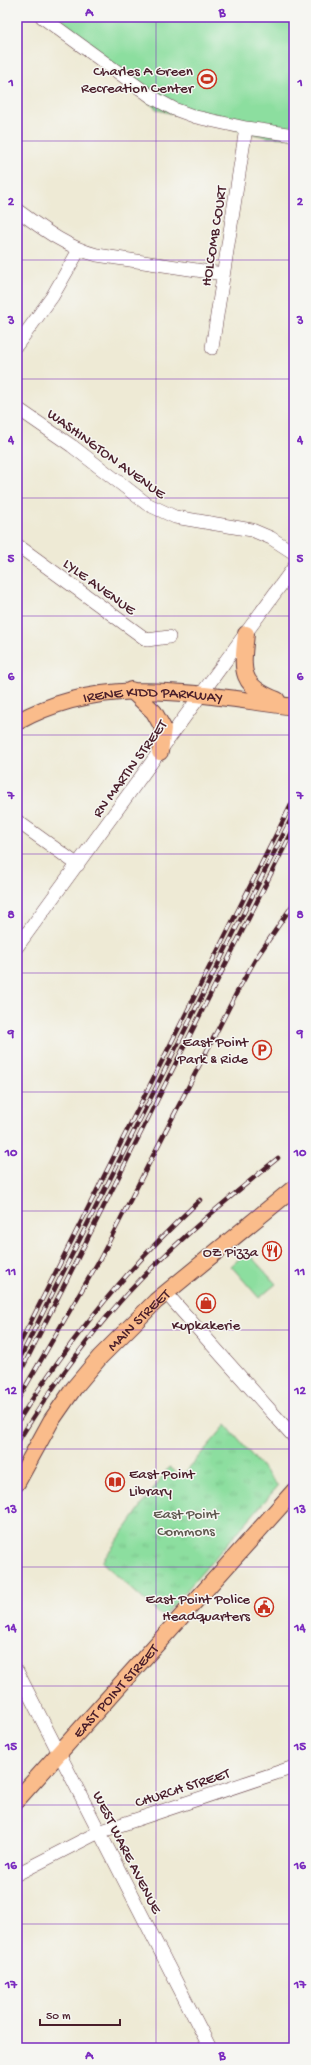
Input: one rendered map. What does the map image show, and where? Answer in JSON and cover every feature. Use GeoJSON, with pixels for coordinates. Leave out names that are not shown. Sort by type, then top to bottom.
{"type":"FeatureCollection","features":[{"type":"Feature","properties":{"kind":"main road"},"geometry":{"type":"LineString","coordinates":[[246,634],[243,663],[250,683],[261,694],[294,707]]}},
{"type":"Feature","properties":{"kind":"main road"},"geometry":{"type":"LineString","coordinates":[[131,690],[154,712],[163,728],[160,752]]}},
{"type":"Feature","properties":{"kind":"main road","name":"IRENE KIDD PARKWAY"},"geometry":{"type":"LineString","coordinates":[[17,722],[32,714],[65,701],[96,694],[131,690],[158,690],[294,707]]}},
{"type":"Feature","properties":{"kind":"main road","name":"MAIN STREET"},"geometry":{"type":"LineString","coordinates":[[17,1483],[51,1421],[74,1388],[127,1327],[166,1292],[294,1188]]}},
{"type":"Feature","properties":{"kind":"main road","name":"EAST POINT STREET"},"geometry":{"type":"LineString","coordinates":[[17,1800],[294,1491]]}},
{"type":"Feature","properties":{"kind":"street"},"geometry":{"type":"LineString","coordinates":[[42,17],[152,97],[196,117],[246,128],[294,135]]}},
{"type":"Feature","properties":{"kind":"street","name":"HOLCOMB COURT"},"geometry":{"type":"LineString","coordinates":[[212,348],[246,128]]}},
{"type":"Feature","properties":{"kind":"street"},"geometry":{"type":"LineString","coordinates":[[17,210],[57,239],[79,250],[97,255],[224,274]]}},
{"type":"Feature","properties":{"kind":"street"},"geometry":{"type":"LineString","coordinates":[[17,345],[52,297],[79,250]]}},
{"type":"Feature","properties":{"kind":"street","name":"WASHINGTON AVENUE"},"geometry":{"type":"LineString","coordinates":[[17,408],[72,446],[147,504],[175,518],[252,530],[271,538],[294,553]]}},
{"type":"Feature","properties":{"kind":"street","name":"LYLE AVENUE"},"geometry":{"type":"LineString","coordinates":[[17,545],[147,640],[169,637]]}},
{"type":"Feature","properties":{"kind":"street","name":"RN MARTIN STREET"},"geometry":{"type":"LineString","coordinates":[[17,948],[294,567]]}},
{"type":"Feature","properties":{"kind":"street"},"geometry":{"type":"LineString","coordinates":[[17,821],[78,865]]}},
{"type":"Feature","properties":{"kind":"street"},"geometry":{"type":"LineString","coordinates":[[166,1292],[294,1437]]}},
{"type":"Feature","properties":{"kind":"street","name":"WEST WARE AVENUE"},"geometry":{"type":"LineString","coordinates":[[17,1671],[210,2048]]}},
{"type":"Feature","properties":{"kind":"street","name":"CHURCH STREET"},"geometry":{"type":"LineString","coordinates":[[17,1874],[99,1832],[294,1767]]}},
{"type":"Feature","properties":{"kind":"green space","name":"Charles A Green Recreation Center"},"geometry":{"type":"Polygon","coordinates":[[[42,17],[294,17],[294,138],[267,137],[158,110],[42,17]]]}},
{"type":"Feature","properties":{"kind":"green space"},"geometry":{"type":"Polygon","coordinates":[[[247,1252],[276,1284],[259,1298],[231,1266],[247,1252]]]}},
{"type":"Feature","properties":{"kind":"green space","name":"East Point Commons"},"geometry":{"type":"Polygon","coordinates":[[[226,1425],[278,1486],[163,1617],[102,1562],[169,1467],[182,1476],[226,1425]]]}},
{"type":"Feature","properties":{"kind":"railway"},"geometry":{"type":"LineString","coordinates":[[17,1349],[294,799]]}},
{"type":"Feature","properties":{"kind":"railway"},"geometry":{"type":"LineString","coordinates":[[17,1364],[294,813]]}},
{"type":"Feature","properties":{"kind":"railway"},"geometry":{"type":"LineString","coordinates":[[17,1379],[294,828]]}},
{"type":"Feature","properties":{"kind":"railway"},"geometry":{"type":"LineString","coordinates":[[17,1401],[100,1259],[237,992],[255,960],[294,903]]}},
{"type":"Feature","properties":{"kind":"railway"},"geometry":{"type":"LineString","coordinates":[[17,1443],[74,1358],[123,1298],[191,1231],[278,1158]]}},
{"type":"Feature","properties":{"kind":"railway"},"geometry":{"type":"LineString","coordinates":[[17,1423],[57,1363],[101,1306],[149,1251],[200,1200]]}},
{"type":"Feature","properties":{"kind":"place","name":"Charles A Green Recreation Center"},"geometry":{"type":"Point","coordinates":[207,79]}},
{"type":"Feature","properties":{"kind":"place","name":"East Point Park & Ride"},"geometry":{"type":"Point","coordinates":[262,1050]}},
{"type":"Feature","properties":{"kind":"place","name":"OZ Pizza"},"geometry":{"type":"Point","coordinates":[272,1251]}},
{"type":"Feature","properties":{"kind":"place","name":"Kupkakerie"},"geometry":{"type":"Point","coordinates":[206,1303]}},
{"type":"Feature","properties":{"kind":"place","name":"East Point Library"},"geometry":{"type":"Point","coordinates":[115,1482]}},
{"type":"Feature","properties":{"kind":"place","name":"East Point Police Headquarters"},"geometry":{"type":"Point","coordinates":[264,1607]}}]}
